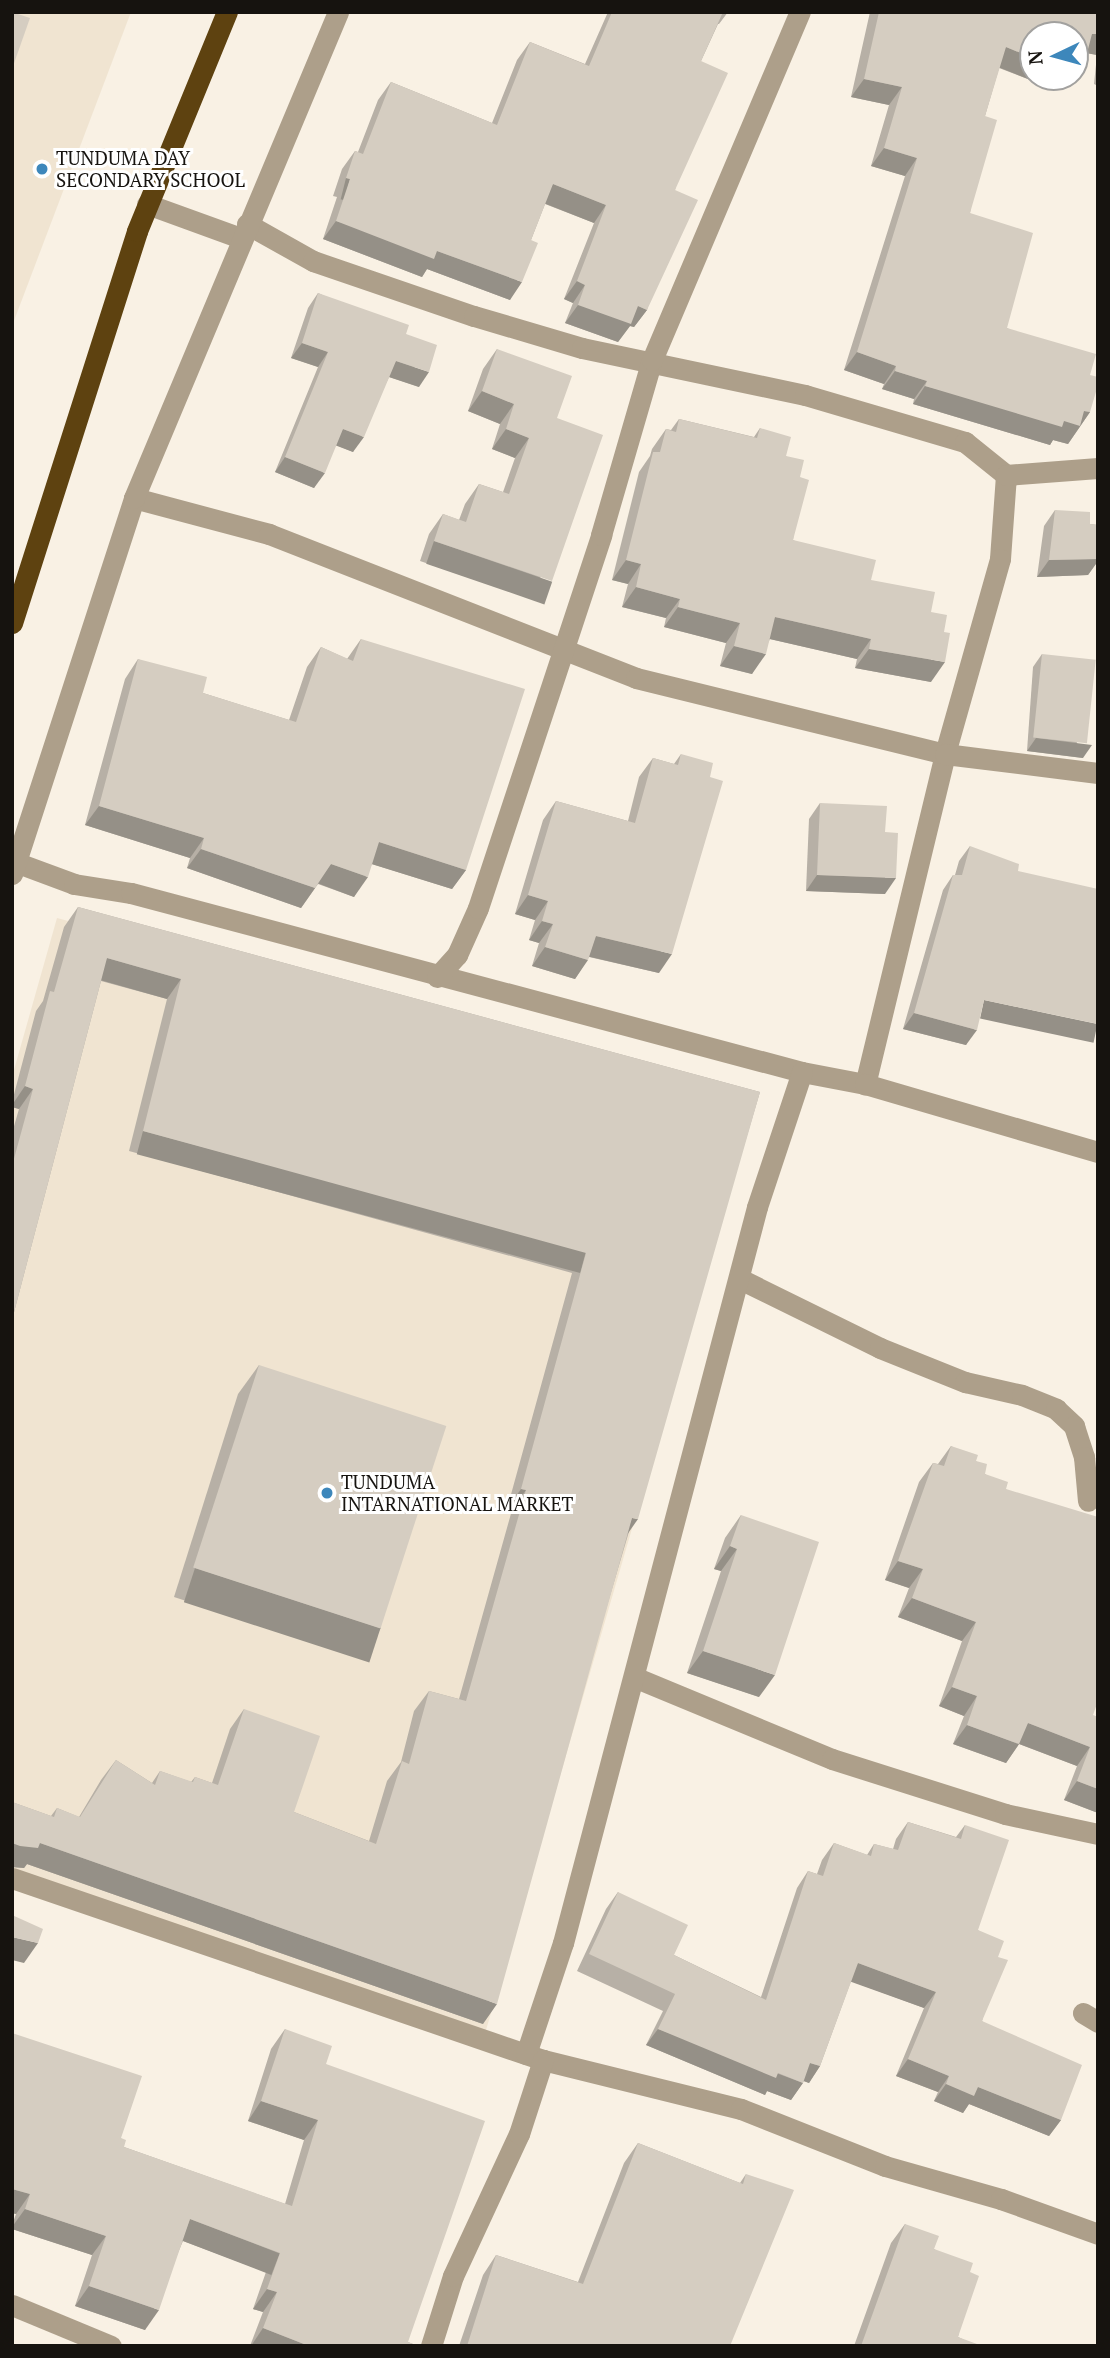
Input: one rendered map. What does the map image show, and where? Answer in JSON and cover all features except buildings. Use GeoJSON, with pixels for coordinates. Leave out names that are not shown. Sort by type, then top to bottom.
{"type":"FeatureCollection","features":[{"type":"Feature","properties":{"kind":"highway"},"geometry":{"type":"LineString","coordinates":[[12,623],[147,204],[227,12]]}},
{"type":"Feature","properties":{"kind":"street"},"geometry":{"type":"LineString","coordinates":[[338,12],[134,498],[14,868],[74,884],[143,897],[802,1072],[864,1084],[1098,1152]]}},
{"type":"Feature","properties":{"kind":"street"},"geometry":{"type":"LineString","coordinates":[[437,977],[457,956],[478,908],[561,649],[601,535],[652,360],[800,12]]}},
{"type":"Feature","properties":{"kind":"street"},"geometry":{"type":"LineString","coordinates":[[147,204],[244,231],[313,261],[474,316],[582,348],[652,360],[729,382],[805,395],[965,442],[1006,475],[1098,468]]}},
{"type":"Feature","properties":{"kind":"street"},"geometry":{"type":"LineString","coordinates":[[864,1084],[945,754],[1000,559],[1006,475]]}},
{"type":"Feature","properties":{"kind":"street"},"geometry":{"type":"LineString","coordinates":[[134,498],[269,534],[636,678],[945,754],[1098,774]]}},
{"type":"Feature","properties":{"kind":"street"},"geometry":{"type":"LineString","coordinates":[[431,2346],[453,2276],[519,2134],[563,1943],[757,1207],[802,1072]]}},
{"type":"Feature","properties":{"kind":"street"},"geometry":{"type":"LineString","coordinates":[[740,1279],[880,1348],[965,1382],[1022,1395],[1056,1409],[1074,1426],[1084,1457],[1088,1501]]}},
{"type":"Feature","properties":{"kind":"street"},"geometry":{"type":"LineString","coordinates":[[634,1677],[832,1759],[1005,1814],[1098,1834]]}},
{"type":"Feature","properties":{"kind":"street"},"geometry":{"type":"LineString","coordinates":[[12,1878],[535,2057],[741,2109],[886,2166],[1013,2203],[1098,2234]]}},
{"type":"Feature","properties":{"kind":"street"},"geometry":{"type":"LineString","coordinates":[[12,2305],[111,2346]]}},
{"type":"Feature","properties":{"kind":"shaded area","name":"TUNDUMA DAY SECONDARY SCHOOL"},"geometry":{"type":"Polygon","coordinates":[[[12,12],[131,12],[12,326],[12,12]]]}},
{"type":"Feature","properties":{"kind":"shaded area","name":"TUNDUMA INTARNATIONAL MARKET"},"geometry":{"type":"Polygon","coordinates":[[[57,918],[755,1106],[484,2037],[12,1880],[12,1077],[57,918]]]}},
{"type":"Feature","properties":{"kind":"place","name":"TUNDUMA DAY SECONDARY SCHOOL"},"geometry":{"type":"Point","coordinates":[42,169]}},
{"type":"Feature","properties":{"kind":"place","name":"TUNDUMA INTARNATIONAL MARKET"},"geometry":{"type":"Point","coordinates":[327,1493]}}]}
